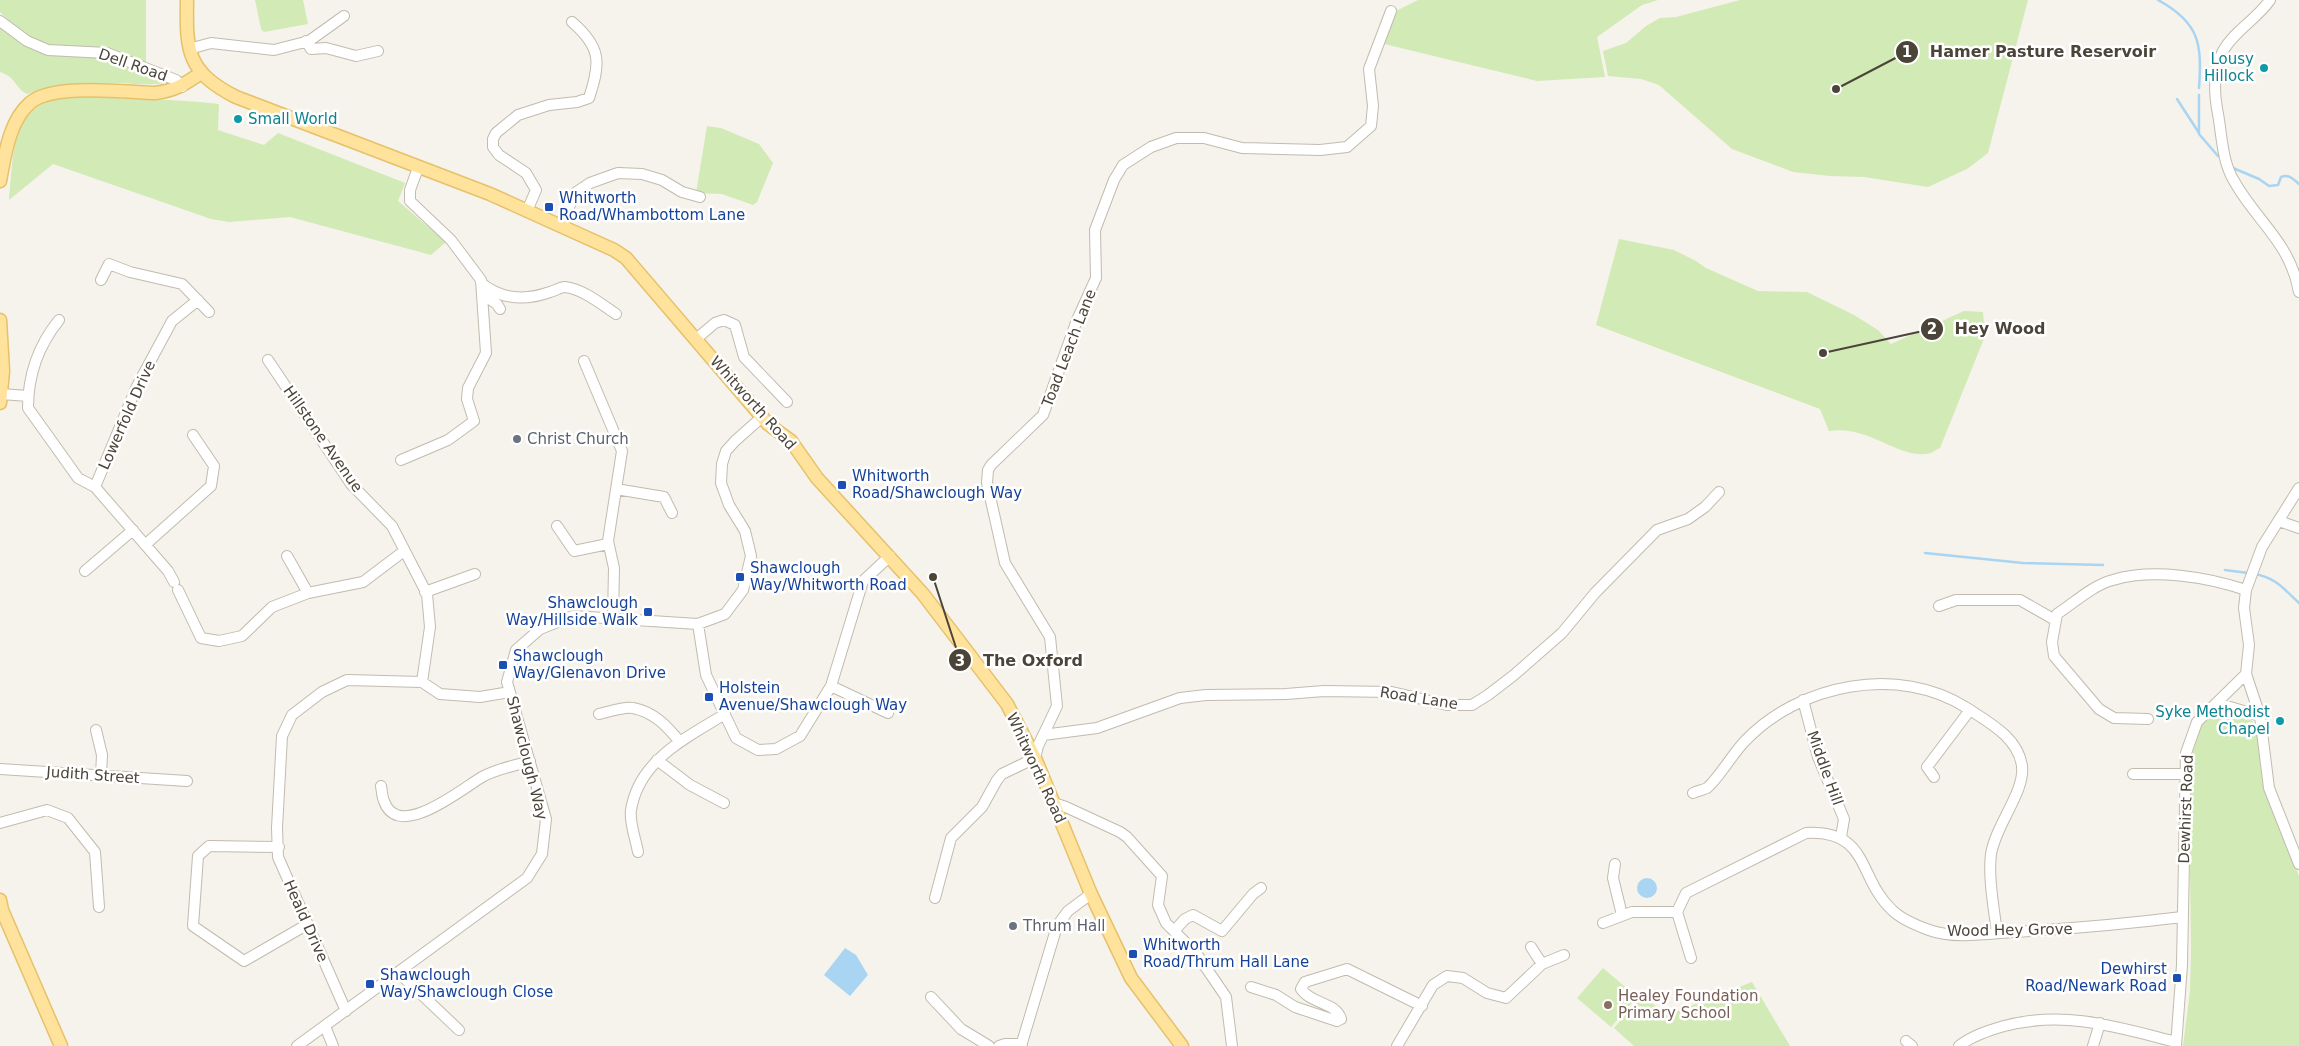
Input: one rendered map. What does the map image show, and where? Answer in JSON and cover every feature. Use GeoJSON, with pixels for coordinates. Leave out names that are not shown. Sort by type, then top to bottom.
{"type":"FeatureCollection","features":[{"type":"Feature","properties":{"kind":"main road"},"geometry":{"type":"LineString","coordinates":[[0,180],[12,131],[24,109],[31,102],[42,96],[62,91],[170,92],[182,87],[200,73],[189,50],[187,0]]}},
{"type":"Feature","properties":{"kind":"main road","name":"Whitworth Road"},"geometry":{"type":"LineString","coordinates":[[200,73],[217,88],[236,97],[490,194],[614,250],[626,258],[762,417],[791,441],[817,478],[923,594],[1007,704],[1035,758],[1091,894],[1131,978],[1182,1046]]}},
{"type":"Feature","properties":{"kind":"main road"},"geometry":{"type":"LineString","coordinates":[[0,320],[3,372],[0,398]]}},
{"type":"Feature","properties":{"kind":"main road"},"geometry":{"type":"LineString","coordinates":[[0,900],[2,910],[61,1046]]}},
{"type":"Feature","properties":{"kind":"street"},"geometry":{"type":"LineString","coordinates":[[2270,0],[2262,12],[2233,38],[2223,51],[2214,94],[2226,161],[2233,180],[2284,249],[2295,272],[2299,292]]}},
{"type":"Feature","properties":{"kind":"street","name":"Toad Leach Lane"},"geometry":{"type":"LineString","coordinates":[[1035,758],[1043,735],[1057,706],[1050,637],[1005,563],[987,483],[988,470],[1043,415],[1077,320],[1096,278],[1095,230],[1114,180],[1123,165],[1151,147],[1176,138],[1204,138],[1242,148],[1270,150],[1320,150],[1347,147],[1371,126],[1373,106],[1369,69],[1391,11]]}},
{"type":"Feature","properties":{"kind":"street"},"geometry":{"type":"LineString","coordinates":[[189,50],[211,44],[274,50],[306,42],[344,16]]}},
{"type":"Feature","properties":{"kind":"street","name":"Dell Road"},"geometry":{"type":"LineString","coordinates":[[0,21],[27,41],[48,50],[107,53],[176,80],[182,87]]}},
{"type":"Feature","properties":{"kind":"street"},"geometry":{"type":"LineString","coordinates":[[527,211],[536,190],[526,173],[499,155],[493,147],[493,139],[496,133],[518,115],[548,105],[577,102],[589,98],[597,73],[594,47],[587,36],[572,22]]}},
{"type":"Feature","properties":{"kind":"street"},"geometry":{"type":"LineString","coordinates":[[306,42],[312,48],[326,48],[356,56],[378,51]]}},
{"type":"Feature","properties":{"kind":"street"},"geometry":{"type":"LineString","coordinates":[[418,168],[410,190],[410,201],[456,246],[468,260],[481,283],[490,290],[514,299],[530,299],[563,287],[585,294],[616,314]]}},
{"type":"Feature","properties":{"kind":"street"},"geometry":{"type":"LineString","coordinates":[[562,226],[575,193],[590,183],[618,173],[642,174],[662,180],[682,192],[700,197]]}},
{"type":"Feature","properties":{"kind":"street"},"geometry":{"type":"LineString","coordinates":[[101,280],[109,264],[130,272],[182,284],[209,312]]}},
{"type":"Feature","properties":{"kind":"street"},"geometry":{"type":"LineString","coordinates":[[401,460],[448,440],[474,421],[469,408],[467,394],[471,380],[485,357],[481,283]]}},
{"type":"Feature","properties":{"kind":"street"},"geometry":{"type":"LineString","coordinates":[[482,294],[497,304],[500,309]]}},
{"type":"Feature","properties":{"kind":"street","name":"Lowerfold Drive"},"geometry":{"type":"LineString","coordinates":[[95,487],[137,386],[172,321],[198,300]]}},
{"type":"Feature","properties":{"kind":"street"},"geometry":{"type":"LineString","coordinates":[[59,320],[44,337],[36,359],[28,396],[28,408],[78,478],[95,487],[168,571],[201,638],[219,641],[242,636],[272,607],[308,593],[363,582],[404,550]]}},
{"type":"Feature","properties":{"kind":"street"},"geometry":{"type":"LineString","coordinates":[[696,339],[716,323],[724,320],[734,325],[744,357],[787,402]]}},
{"type":"Feature","properties":{"kind":"street","name":"Hillstone Avenue"},"geometry":{"type":"LineString","coordinates":[[268,360],[351,484],[392,526],[426,592],[430,628],[422,682]]}},
{"type":"Feature","properties":{"kind":"street"},"geometry":{"type":"LineString","coordinates":[[584,362],[622,451],[608,544],[614,568],[613,618]]}},
{"type":"Feature","properties":{"kind":"street"},"geometry":{"type":"LineString","coordinates":[[0,398],[28,396]]}},
{"type":"Feature","properties":{"kind":"street","name":"Shawclough Way"},"geometry":{"type":"LineString","coordinates":[[297,1046],[527,878],[542,854],[546,819],[507,682],[516,650],[540,629],[573,616],[698,624],[725,614],[743,590],[751,556],[745,531],[729,505],[721,482],[722,464],[726,452],[734,441],[762,417]]}},
{"type":"Feature","properties":{"kind":"street"},"geometry":{"type":"LineString","coordinates":[[145,545],[211,486],[214,466],[193,434]]}},
{"type":"Feature","properties":{"kind":"street"},"geometry":{"type":"LineString","coordinates":[[2299,488],[2262,547],[2246,590],[2244,608],[2249,645],[2246,674],[2260,716],[2269,788],[2299,864]]}},
{"type":"Feature","properties":{"kind":"street"},"geometry":{"type":"LineString","coordinates":[[616,489],[664,497],[672,513]]}},
{"type":"Feature","properties":{"kind":"street","name":"Road Lane"},"geometry":{"type":"LineString","coordinates":[[1043,735],[1097,728],[1180,698],[1206,695],[1383,691],[1420,697],[1447,705],[1472,705],[1514,675],[1562,633],[1595,593],[1657,530],[1688,518],[1706,507],[1719,492]]}},
{"type":"Feature","properties":{"kind":"street"},"geometry":{"type":"LineString","coordinates":[[2279,521],[2299,528]]}},
{"type":"Feature","properties":{"kind":"street"},"geometry":{"type":"LineString","coordinates":[[558,526],[574,551],[608,544]]}},
{"type":"Feature","properties":{"kind":"street"},"geometry":{"type":"LineString","coordinates":[[85,571],[132,530]]}},
{"type":"Feature","properties":{"kind":"street"},"geometry":{"type":"LineString","coordinates":[[287,556],[308,593]]}},
{"type":"Feature","properties":{"kind":"street"},"geometry":{"type":"LineString","coordinates":[[698,624],[706,675],[736,738],[758,750],[776,749],[800,736],[831,686],[863,581],[890,556]]}},
{"type":"Feature","properties":{"kind":"street"},"geometry":{"type":"LineString","coordinates":[[426,592],[475,574]]}},
{"type":"Feature","properties":{"kind":"street"},"geometry":{"type":"LineString","coordinates":[[2148,719],[2114,718],[2099,709],[2054,656],[2052,642],[2057,614],[2088,593],[2112,580],[2138,576],[2200,577],[2246,590]]}},
{"type":"Feature","properties":{"kind":"street"},"geometry":{"type":"LineString","coordinates":[[1939,606],[1956,600],[2020,600],[2056,620]]}},
{"type":"Feature","properties":{"kind":"street","name":"Dewhirst Road"},"geometry":{"type":"LineString","coordinates":[[2176,1044],[2182,965],[2186,753],[2197,722],[2246,674]]}},
{"type":"Feature","properties":{"kind":"street","name":"Heald Drive"},"geometry":{"type":"LineString","coordinates":[[346,1011],[278,857],[277,828],[282,736],[292,715],[322,692],[347,680],[422,682]]}},
{"type":"Feature","properties":{"kind":"street"},"geometry":{"type":"LineString","coordinates":[[422,682],[440,694],[480,697],[510,692]]}},
{"type":"Feature","properties":{"kind":"street"},"geometry":{"type":"LineString","coordinates":[[1692,793],[1706,788],[1746,740],[1777,714],[1803,700],[1860,685],[1905,685],[1948,696],[1986,718],[2009,740],[2018,752],[2022,766],[2022,783],[2001,821],[1991,854],[1997,933]]}},
{"type":"Feature","properties":{"kind":"street"},"geometry":{"type":"LineString","coordinates":[[831,686],[889,713]]}},
{"type":"Feature","properties":{"kind":"street","name":"Middle Hill"},"geometry":{"type":"LineString","coordinates":[[1803,700],[1818,757],[1844,819],[1840,837]]}},
{"type":"Feature","properties":{"kind":"street"},"geometry":{"type":"LineString","coordinates":[[2217,703],[2260,716]]}},
{"type":"Feature","properties":{"kind":"street"},"geometry":{"type":"LineString","coordinates":[[599,714],[632,707],[654,716],[666,725],[680,742]]}},
{"type":"Feature","properties":{"kind":"street"},"geometry":{"type":"LineString","coordinates":[[1934,777],[1927,767],[1970,710]]}},
{"type":"Feature","properties":{"kind":"street"},"geometry":{"type":"LineString","coordinates":[[638,852],[630,812],[641,778],[657,760],[680,742],[725,714]]}},
{"type":"Feature","properties":{"kind":"street"},"geometry":{"type":"LineString","coordinates":[[96,730],[102,755],[101,775]]}},
{"type":"Feature","properties":{"kind":"street"},"geometry":{"type":"LineString","coordinates":[[935,898],[951,838],[982,807],[994,784],[1002,774],[1035,758]]}},
{"type":"Feature","properties":{"kind":"street"},"geometry":{"type":"LineString","coordinates":[[657,760],[690,785],[724,803]]}},
{"type":"Feature","properties":{"kind":"street"},"geometry":{"type":"LineString","coordinates":[[381,786],[384,802],[389,809],[401,816],[416,816],[484,776],[530,761]]}},
{"type":"Feature","properties":{"kind":"street","name":"Judith Street"},"geometry":{"type":"LineString","coordinates":[[0,769],[187,781]]}},
{"type":"Feature","properties":{"kind":"street"},"geometry":{"type":"LineString","coordinates":[[2133,774],[2186,774]]}},
{"type":"Feature","properties":{"kind":"street"},"geometry":{"type":"LineString","coordinates":[[1054,804],[1066,807],[1127,837],[1162,876],[1158,905],[1166,923],[1196,954],[1226,998],[1232,1046]]}},
{"type":"Feature","properties":{"kind":"street"},"geometry":{"type":"LineString","coordinates":[[0,823],[47,810],[68,818],[95,852],[100,907]]}},
{"type":"Feature","properties":{"kind":"street"},"geometry":{"type":"LineString","coordinates":[[1691,958],[1677,912],[1686,893],[1806,833],[1824,832],[1840,837]]}},
{"type":"Feature","properties":{"kind":"street","name":"Wood Hey Grove"},"geometry":{"type":"LineString","coordinates":[[1840,837],[1854,848],[1878,891],[1893,911],[1930,930],[1956,934],[1997,933],[2089,928],[2182,917]]}},
{"type":"Feature","properties":{"kind":"street"},"geometry":{"type":"LineString","coordinates":[[278,847],[209,846],[198,856],[193,926],[244,961],[308,924]]}},
{"type":"Feature","properties":{"kind":"street"},"geometry":{"type":"LineString","coordinates":[[1615,864],[1613,878],[1622,915]]}},
{"type":"Feature","properties":{"kind":"street"},"geometry":{"type":"LineString","coordinates":[[1174,931],[1185,919],[1193,914],[1222,931],[1260,888]]}},
{"type":"Feature","properties":{"kind":"street"},"geometry":{"type":"LineString","coordinates":[[999,1046],[1005,1044],[1021,1045],[1057,926],[1068,911],[1091,894]]}},
{"type":"Feature","properties":{"kind":"street"},"geometry":{"type":"LineString","coordinates":[[1603,923],[1632,912],[1677,912]]}},
{"type":"Feature","properties":{"kind":"street"},"geometry":{"type":"LineString","coordinates":[[1531,947],[1542,964]]}},
{"type":"Feature","properties":{"kind":"street"},"geometry":{"type":"LineString","coordinates":[[1396,1046],[1433,985],[1447,976],[1463,978],[1487,993],[1506,998],[1542,964],[1564,956]]}},
{"type":"Feature","properties":{"kind":"street"},"geometry":{"type":"LineString","coordinates":[[1251,987],[1276,995],[1295,1007],[1337,1021],[1342,1019],[1337,1011],[1306,997],[1301,989],[1305,982],[1347,969],[1422,1006]]}},
{"type":"Feature","properties":{"kind":"street"},"geometry":{"type":"LineString","coordinates":[[399,972],[459,1030]]}},
{"type":"Feature","properties":{"kind":"street"},"geometry":{"type":"LineString","coordinates":[[931,997],[961,1029],[990,1046]]}},
{"type":"Feature","properties":{"kind":"street"},"geometry":{"type":"LineString","coordinates":[[1959,1046],[1986,1031],[2022,1022],[2065,1018],[2100,1023],[2176,1044]]}},
{"type":"Feature","properties":{"kind":"street"},"geometry":{"type":"LineString","coordinates":[[2093,1046],[2100,1023]]}},
{"type":"Feature","properties":{"kind":"street"},"geometry":{"type":"LineString","coordinates":[[325,1026],[333,1046]]}},
{"type":"Feature","properties":{"kind":"green space"},"geometry":{"type":"Polygon","coordinates":[[[0,0],[146,0],[146,66],[52,47],[20,32],[0,12],[0,0]]]}},
{"type":"Feature","properties":{"kind":"green space"},"geometry":{"type":"Polygon","coordinates":[[[255,0],[303,0],[308,24],[264,32],[261,29],[255,0]]]}},
{"type":"Feature","properties":{"kind":"green space"},"geometry":{"type":"Polygon","coordinates":[[[1418,0],[1658,0],[1642,5],[1597,37],[1605,77],[1537,81],[1380,43],[1392,13],[1418,0]]]}},
{"type":"Feature","properties":{"kind":"green space"},"geometry":{"type":"Polygon","coordinates":[[[1740,0],[2028,0],[1988,153],[1967,169],[1928,187],[1864,177],[1793,172],[1732,149],[1659,85],[1641,79],[1608,76],[1603,51],[1626,43],[1646,26],[1660,18],[1676,17],[1740,0]]]}},
{"type":"Feature","properties":{"kind":"green space"},"geometry":{"type":"Polygon","coordinates":[[[0,24],[44,52],[69,57],[99,56],[169,82],[152,84],[75,84],[51,87],[27,94],[9,77],[0,72],[0,24]]]}},
{"type":"Feature","properties":{"kind":"green space"},"geometry":{"type":"Polygon","coordinates":[[[65,96],[219,104],[218,130],[264,145],[278,133],[405,183],[398,201],[446,242],[431,255],[290,217],[229,222],[211,219],[53,164],[9,200],[14,150],[24,122],[33,110],[47,102],[65,96]]]}},
{"type":"Feature","properties":{"kind":"green space"},"geometry":{"type":"Polygon","coordinates":[[[707,126],[721,128],[759,144],[773,163],[757,202],[753,205],[722,194],[696,193],[707,126]]]}},
{"type":"Feature","properties":{"kind":"green space"},"geometry":{"type":"Polygon","coordinates":[[[1619,239],[1674,250],[1706,268],[1758,291],[1807,292],[1854,315],[1878,330],[1891,344],[1964,311],[1983,312],[1985,336],[1940,448],[1928,454],[1915,454],[1856,432],[1843,430],[1829,431],[1820,409],[1596,325],[1619,239]]]}},
{"type":"Feature","properties":{"kind":"green space"},"geometry":{"type":"Polygon","coordinates":[[[2224,710],[2246,716],[2257,727],[2288,848],[2299,876],[2299,1046],[2183,1046],[2190,991],[2189,790],[2192,755],[2200,725],[2206,717],[2224,710]]]}},
{"type":"Feature","properties":{"kind":"green space"},"geometry":{"type":"Polygon","coordinates":[[[1603,968],[1637,997],[1611,1027],[1577,998],[1603,968]]]}},
{"type":"Feature","properties":{"kind":"green space"},"geometry":{"type":"Polygon","coordinates":[[[1752,982],[1790,1046],[1634,1046],[1614,1028],[1642,995],[1667,1015],[1752,982]]]}},
{"type":"Feature","properties":{"kind":"water"},"geometry":{"type":"Polygon","coordinates":[[[1647,878],[1654,881],[1657,888],[1654,895],[1647,898],[1640,895],[1637,888],[1640,881],[1647,878]]]}},
{"type":"Feature","properties":{"kind":"water"},"geometry":{"type":"Polygon","coordinates":[[[845,948],[856,955],[868,975],[850,996],[824,975],[845,948]]]}},
{"type":"Feature","properties":{"kind":"waterway"},"geometry":{"type":"LineString","coordinates":[[2158,0],[2183,17],[2195,36],[2200,59],[2199,88]]}},
{"type":"Feature","properties":{"kind":"waterway"},"geometry":{"type":"LineString","coordinates":[[2199,95],[2199,134],[2218,156]]}},
{"type":"Feature","properties":{"kind":"waterway"},"geometry":{"type":"LineString","coordinates":[[2177,99],[2199,133]]}},
{"type":"Feature","properties":{"kind":"waterway"},"geometry":{"type":"LineString","coordinates":[[2233,168],[2259,179],[2269,186],[2278,185],[2281,177],[2284,176],[2291,178],[2299,184]]}},
{"type":"Feature","properties":{"kind":"waterway"},"geometry":{"type":"LineString","coordinates":[[1925,553],[2023,563],[2103,565]]}},
{"type":"Feature","properties":{"kind":"waterway"},"geometry":{"type":"LineString","coordinates":[[2225,570],[2248,573]]}},
{"type":"Feature","properties":{"kind":"waterway"},"geometry":{"type":"LineString","coordinates":[[2254,574],[2274,581],[2299,603]]}},
{"type":"Feature","properties":{"kind":"place","name":"Lousy Hillock"},"geometry":{"type":"Point","coordinates":[2264,68]}},
{"type":"Feature","properties":{"kind":"place","name":"Hamer Pasture Reservoir"},"geometry":{"type":"Point","coordinates":[1836,89]}},
{"type":"Feature","properties":{"kind":"place","name":"Small World"},"geometry":{"type":"Point","coordinates":[238,119]}},
{"type":"Feature","properties":{"kind":"place","name":"Whitworth Road/Whambottom Lane"},"geometry":{"type":"Point","coordinates":[549,207]}},
{"type":"Feature","properties":{"kind":"place","name":"Hey Wood"},"geometry":{"type":"Point","coordinates":[1823,353]}},
{"type":"Feature","properties":{"kind":"place","name":"Christ Church"},"geometry":{"type":"Point","coordinates":[517,439]}},
{"type":"Feature","properties":{"kind":"place","name":"Whitworth Road/Shawclough Way"},"geometry":{"type":"Point","coordinates":[842,485]}},
{"type":"Feature","properties":{"kind":"place","name":"Shawclough Way/Whitworth Road"},"geometry":{"type":"Point","coordinates":[740,577]}},
{"type":"Feature","properties":{"kind":"place","name":"The Oxford"},"geometry":{"type":"Point","coordinates":[933,577]}},
{"type":"Feature","properties":{"kind":"place","name":"Shawclough Way/Hillside Walk"},"geometry":{"type":"Point","coordinates":[648,612]}},
{"type":"Feature","properties":{"kind":"place","name":"Shawclough Way/Glenavon Drive"},"geometry":{"type":"Point","coordinates":[503,665]}},
{"type":"Feature","properties":{"kind":"place","name":"Holstein Avenue/Shawclough Way"},"geometry":{"type":"Point","coordinates":[709,697]}},
{"type":"Feature","properties":{"kind":"place","name":"Syke Methodist Chapel"},"geometry":{"type":"Point","coordinates":[2280,721]}},
{"type":"Feature","properties":{"kind":"place","name":"Thrum Hall"},"geometry":{"type":"Point","coordinates":[1013,926]}},
{"type":"Feature","properties":{"kind":"place","name":"Whitworth Road/Thrum Hall Lane"},"geometry":{"type":"Point","coordinates":[1133,954]}},
{"type":"Feature","properties":{"kind":"place","name":"Dewhirst Road/Newark Road"},"geometry":{"type":"Point","coordinates":[2177,978]}},
{"type":"Feature","properties":{"kind":"place","name":"Shawclough Way/Shawclough Close"},"geometry":{"type":"Point","coordinates":[370,984]}},
{"type":"Feature","properties":{"kind":"place","name":"Healey Foundation Primary School"},"geometry":{"type":"Point","coordinates":[1608,1005]}}]}
